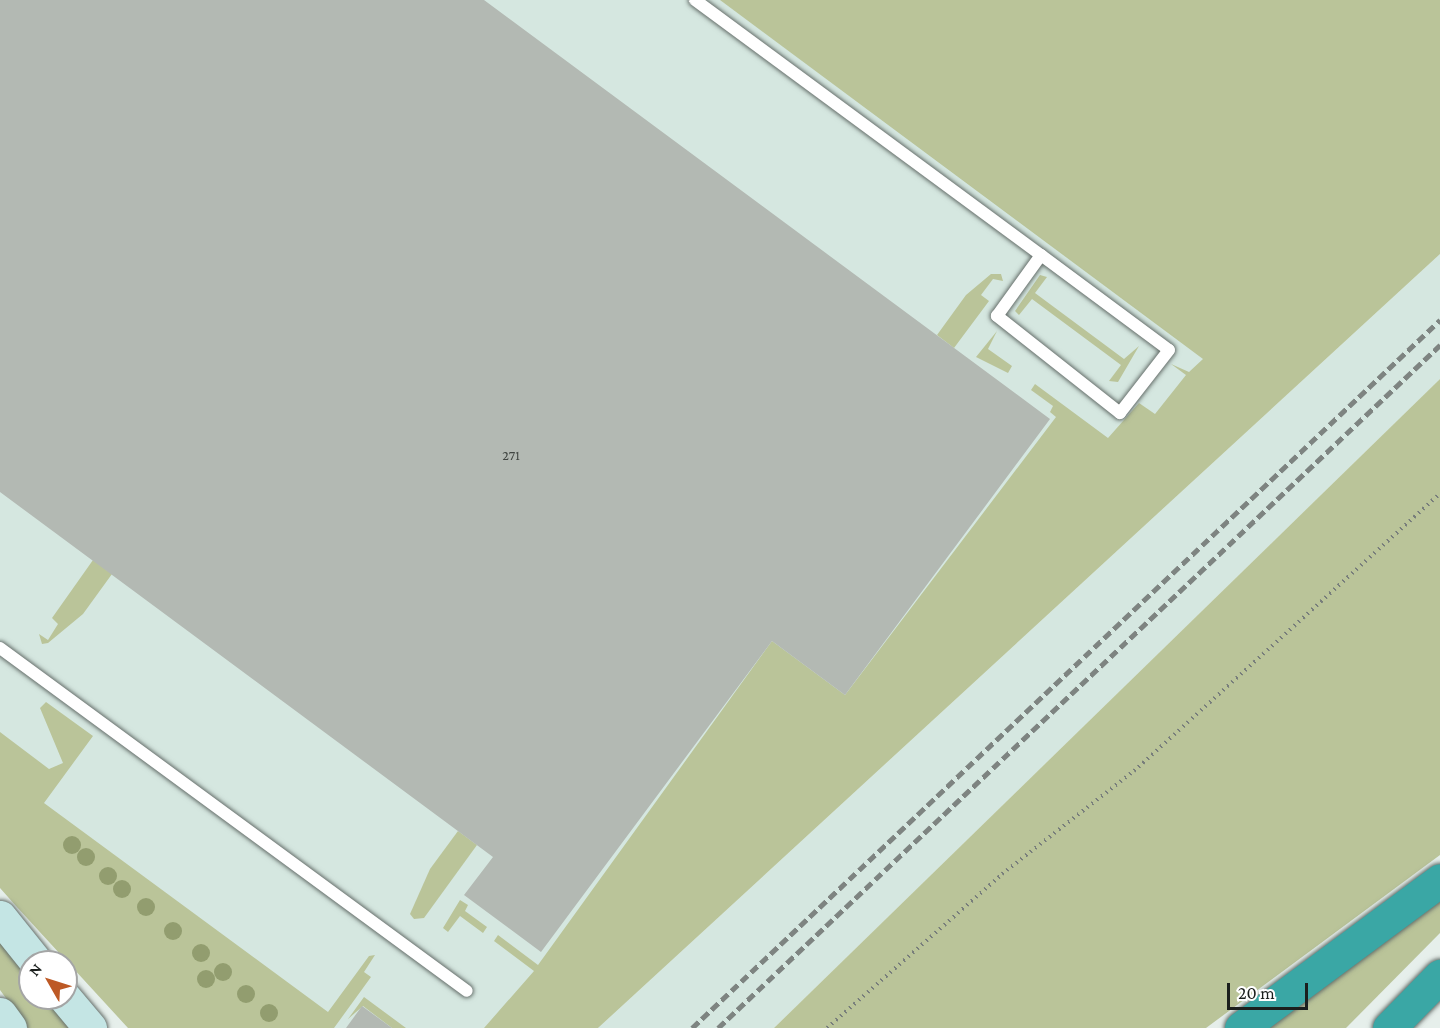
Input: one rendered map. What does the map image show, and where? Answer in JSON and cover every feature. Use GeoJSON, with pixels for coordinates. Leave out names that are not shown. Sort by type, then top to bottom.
{"type":"FeatureCollection","features":[{"type":"Feature","properties":{"kind":"highway"},"geometry":{"type":"LineString","coordinates":[[1241,1028],[1440,880]]}},
{"type":"Feature","properties":{"kind":"highway"},"geometry":{"type":"LineString","coordinates":[[1389,1028],[1440,976]]}},
{"type":"Feature","properties":{"kind":"main road"},"geometry":{"type":"LineString","coordinates":[[0,917],[26,950]]}},
{"type":"Feature","properties":{"kind":"main road"},"geometry":{"type":"LineString","coordinates":[[75,1010],[90,1028]]}},
{"type":"Feature","properties":{"kind":"main road"},"geometry":{"type":"LineString","coordinates":[[0,1014],[10,1028]]}},
{"type":"Feature","properties":{"kind":"lane"},"geometry":{"type":"LineString","coordinates":[[694,0],[1041,255],[1169,350],[1120,413],[997,316],[1041,255]]}},
{"type":"Feature","properties":{"kind":"lane"},"geometry":{"type":"LineString","coordinates":[[0,648],[467,991]]}},
{"type":"Feature","properties":{"kind":"path"},"geometry":{"type":"LineString","coordinates":[[827,1028],[1002,874],[1134,771],[1440,494]]}},
{"type":"Feature","properties":{"kind":"shaded area"},"geometry":{"type":"Polygon","coordinates":[[[0,0],[1440,0],[1440,188],[550,1028],[236,1028],[0,769],[0,0]]]}},
{"type":"Feature","properties":{"kind":"shaded area"},"geometry":{"type":"Polygon","coordinates":[[[1440,254],[1440,379],[774,1028],[598,1028],[1440,254]]]}},
{"type":"Feature","properties":{"kind":"green space"},"geometry":{"type":"Polygon","coordinates":[[[720,0],[1440,0],[1440,254],[598,1028],[484,1028],[534,971],[494,941],[498,935],[538,965],[772,641],[845,695],[1056,417],[1050,412],[1053,406],[1031,390],[1035,384],[1108,438],[1139,403],[1155,414],[1186,375],[1171,364],[1189,372],[1203,359],[720,0]]]}},
{"type":"Feature","properties":{"kind":"green space"},"geometry":{"type":"Polygon","coordinates":[[[991,274],[1001,274],[1003,281],[993,279],[981,295],[989,301],[954,348],[937,335],[966,295],[991,274]]]}},
{"type":"Feature","properties":{"kind":"green space"},"geometry":{"type":"Polygon","coordinates":[[[1040,275],[1047,277],[1035,293],[1124,359],[1139,346],[1118,382],[1109,381],[1121,365],[1032,299],[1019,315],[1015,311],[1040,275]]]}},
{"type":"Feature","properties":{"kind":"green space"},"geometry":{"type":"Polygon","coordinates":[[[997,331],[988,349],[1012,366],[1008,373],[976,357],[997,331]]]}},
{"type":"Feature","properties":{"kind":"green space"},"geometry":{"type":"Polygon","coordinates":[[[1440,379],[1440,855],[1206,1028],[774,1028],[1440,379]]]}},
{"type":"Feature","properties":{"kind":"green space"},"geometry":{"type":"Polygon","coordinates":[[[93,560],[112,574],[83,614],[48,643],[42,644],[39,634],[48,640],[58,624],[52,618],[93,560]]]}},
{"type":"Feature","properties":{"kind":"green space"},"geometry":{"type":"Polygon","coordinates":[[[46,702],[93,736],[44,803],[328,1012],[369,956],[375,955],[364,972],[371,977],[334,1028],[128,1028],[78,973],[78,950],[57,950],[0,888],[0,732],[49,769],[63,763],[40,708],[46,702]]]}},
{"type":"Feature","properties":{"kind":"green space"},"geometry":{"type":"Polygon","coordinates":[[[458,831],[477,845],[424,918],[414,919],[410,914],[430,869],[458,831]]]}},
{"type":"Feature","properties":{"kind":"green space"},"geometry":{"type":"Polygon","coordinates":[[[460,900],[468,905],[465,911],[487,927],[483,933],[460,916],[448,932],[443,928],[460,900]]]}},
{"type":"Feature","properties":{"kind":"green space"},"geometry":{"type":"Polygon","coordinates":[[[1440,900],[1440,933],[1346,1028],[1269,1028],[1440,900]]]}},
{"type":"Feature","properties":{"kind":"green space"},"geometry":{"type":"Polygon","coordinates":[[[0,943],[18,965],[18,1010],[55,1010],[69,1028],[28,1028],[0,990],[0,943]]]}},
{"type":"Feature","properties":{"kind":"green space"},"geometry":{"type":"Polygon","coordinates":[[[364,997],[406,1028],[392,1028],[363,1006],[348,1019],[364,997]]]}},
{"type":"Feature","properties":{"kind":"building"},"geometry":{"type":"Polygon","coordinates":[[[0,0],[484,0],[1050,419],[845,695],[772,641],[541,952],[464,895],[493,857],[0,492],[0,0]]]}},
{"type":"Feature","properties":{"kind":"building"},"geometry":{"type":"Polygon","coordinates":[[[362,1006],[392,1028],[346,1028],[362,1006]]]}},
{"type":"Feature","properties":{"kind":"railway"},"geometry":{"type":"LineString","coordinates":[[692,1028],[1440,320]]}},
{"type":"Feature","properties":{"kind":"railway"},"geometry":{"type":"LineString","coordinates":[[718,1028],[1440,345]]}}]}
